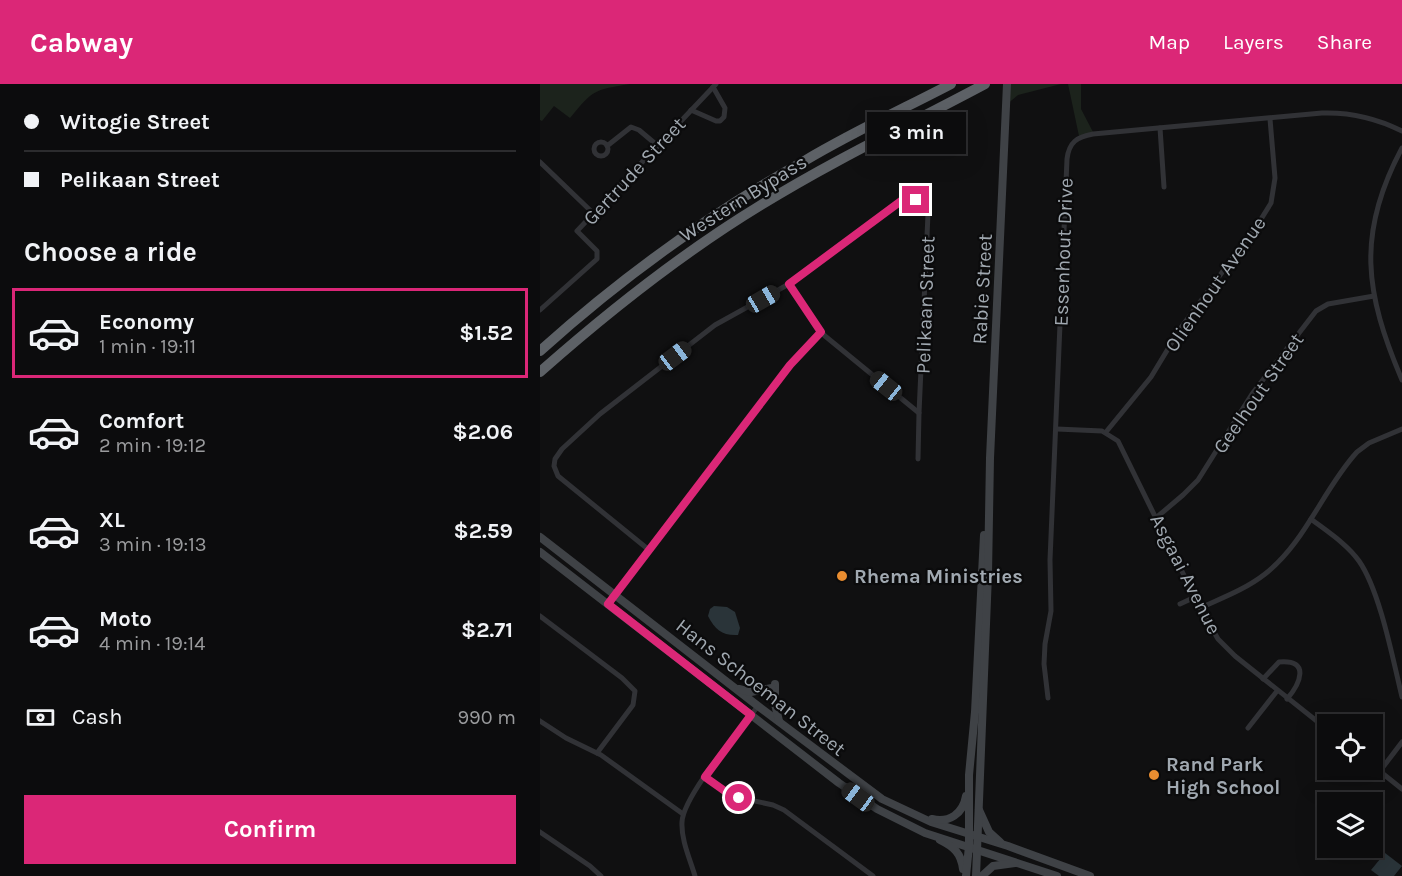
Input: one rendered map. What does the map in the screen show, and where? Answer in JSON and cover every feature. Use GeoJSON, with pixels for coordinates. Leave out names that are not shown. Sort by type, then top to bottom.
{"type":"FeatureCollection","features":[{"type":"Feature","properties":{"kind":"highway","name":"Western Bypass"},"geometry":{"type":"LineString","coordinates":[[540,351],[598,302],[691,231],[747,194],[807,159],[951,84]]}},
{"type":"Feature","properties":{"kind":"highway","name":"Western Bypass"},"geometry":{"type":"LineString","coordinates":[[540,372],[654,278],[759,206],[819,171],[985,84]]}},
{"type":"Feature","properties":{"kind":"main road","name":"Rabie Street"},"geometry":{"type":"LineString","coordinates":[[973,847],[977,837],[1007,84]]}},
{"type":"Feature","properties":{"kind":"main road","name":"Rabie Street"},"geometry":{"type":"LineString","coordinates":[[973,847],[969,834],[969,775],[975,711],[985,523],[989,495]]}},
{"type":"Feature","properties":{"kind":"main road","name":"Hans Schoeman Street"},"geometry":{"type":"LineString","coordinates":[[540,537],[867,789],[907,813],[1090,876]]}},
{"type":"Feature","properties":{"kind":"main road","name":"Hans Schoeman Street"},"geometry":{"type":"LineString","coordinates":[[540,552],[858,797],[886,814],[926,832],[1057,876]]}},
{"type":"Feature","properties":{"kind":"main road"},"geometry":{"type":"LineString","coordinates":[[732,686],[751,692],[774,686],[779,722]]}},
{"type":"Feature","properties":{"kind":"main road"},"geometry":{"type":"LineString","coordinates":[[907,813],[936,820],[952,818],[964,804],[969,775]]}},
{"type":"Feature","properties":{"kind":"main road"},"geometry":{"type":"LineString","coordinates":[[978,808],[989,832],[1008,846]]}},
{"type":"Feature","properties":{"kind":"main road"},"geometry":{"type":"LineString","coordinates":[[926,832],[957,851],[962,860],[965,876]]}},
{"type":"Feature","properties":{"kind":"main road"},"geometry":{"type":"LineString","coordinates":[[965,876],[973,847]]}},
{"type":"Feature","properties":{"kind":"main road"},"geometry":{"type":"LineString","coordinates":[[973,847],[976,876]]}},
{"type":"Feature","properties":{"kind":"main road"},"geometry":{"type":"LineString","coordinates":[[982,876],[993,866],[1020,863]]}},
{"type":"Feature","properties":{"kind":"street","name":"Gertrude Street"},"geometry":{"type":"LineString","coordinates":[[540,310],[597,259],[597,251],[577,231],[594,214],[691,110],[715,85],[725,108],[724,117],[716,121],[691,110]]}},
{"type":"Feature","properties":{"kind":"street","name":"Essenhout Drive"},"geometry":{"type":"LineString","coordinates":[[1048,698],[1044,658],[1051,611],[1050,560],[1067,159],[1070,147],[1078,138],[1088,135],[1338,112],[1374,119],[1402,131]]}},
{"type":"Feature","properties":{"kind":"street","name":"Olienhout Avenue"},"geometry":{"type":"LineString","coordinates":[[1106,432],[1151,377],[1180,329],[1271,203],[1275,178],[1275,156],[1270,118]]}},
{"type":"Feature","properties":{"kind":"street"},"geometry":{"type":"LineString","coordinates":[[608,146],[631,128],[639,129],[658,146]]}},
{"type":"Feature","properties":{"kind":"street"},"geometry":{"type":"LineString","coordinates":[[1160,128],[1164,187]]}},
{"type":"Feature","properties":{"kind":"street"},"geometry":{"type":"LineString","coordinates":[[1402,148],[1389,173],[1377,210],[1371,254],[1374,296],[1382,331],[1399,365],[1402,380]]}},
{"type":"Feature","properties":{"kind":"street"},"geometry":{"type":"LineString","coordinates":[[540,162],[594,214]]}},
{"type":"Feature","properties":{"kind":"street","name":"Pelikaan Street"},"geometry":{"type":"LineString","coordinates":[[649,550],[562,480],[554,469],[555,459],[562,449],[600,414],[720,321],[789,284],[901,201],[911,199],[924,205],[928,214],[918,459]]}},
{"type":"Feature","properties":{"kind":"street"},"geometry":{"type":"LineString","coordinates":[[789,284],[821,332],[919,413]]}},
{"type":"Feature","properties":{"kind":"street","name":"Geelhout Street"},"geometry":{"type":"LineString","coordinates":[[1157,517],[1198,480],[1252,394],[1316,311],[1328,303],[1374,296]]}},
{"type":"Feature","properties":{"kind":"street"},"geometry":{"type":"LineString","coordinates":[[608,604],[783,374],[821,332]]}},
{"type":"Feature","properties":{"kind":"street"},"geometry":{"type":"LineString","coordinates":[[1057,429],[1106,432]]}},
{"type":"Feature","properties":{"kind":"street"},"geometry":{"type":"LineString","coordinates":[[1200,608],[1235,592],[1265,574],[1287,552],[1357,452],[1369,443],[1402,429]]}},
{"type":"Feature","properties":{"kind":"street","name":"Asgaai Avenue"},"geometry":{"type":"LineString","coordinates":[[1106,432],[1123,448],[1200,608],[1224,646],[1317,722]]}},
{"type":"Feature","properties":{"kind":"street"},"geometry":{"type":"LineString","coordinates":[[1311,519],[1343,543],[1360,562],[1375,596],[1402,697]]}},
{"type":"Feature","properties":{"kind":"street"},"geometry":{"type":"LineString","coordinates":[[1180,604],[1195,597]]}},
{"type":"Feature","properties":{"kind":"street"},"geometry":{"type":"LineString","coordinates":[[540,616],[622,678],[635,691],[633,705],[597,753]]}},
{"type":"Feature","properties":{"kind":"street"},"geometry":{"type":"LineString","coordinates":[[1263,679],[1280,662],[1290,662],[1295,665],[1299,670],[1300,681],[1287,699]]}},
{"type":"Feature","properties":{"kind":"street"},"geometry":{"type":"LineString","coordinates":[[1248,728],[1277,691]]}},
{"type":"Feature","properties":{"kind":"street"},"geometry":{"type":"LineString","coordinates":[[694,876],[682,832],[683,814],[690,798],[758,706]]}},
{"type":"Feature","properties":{"kind":"street"},"geometry":{"type":"LineString","coordinates":[[540,721],[566,738],[597,753],[683,814]]}},
{"type":"Feature","properties":{"kind":"street"},"geometry":{"type":"LineString","coordinates":[[1383,767],[1402,742]]}},
{"type":"Feature","properties":{"kind":"street"},"geometry":{"type":"LineString","coordinates":[[1383,773],[1402,789]]}},
{"type":"Feature","properties":{"kind":"street"},"geometry":{"type":"LineString","coordinates":[[705,777],[736,797],[773,805],[784,810],[873,876]]}},
{"type":"Feature","properties":{"kind":"street"},"geometry":{"type":"LineString","coordinates":[[540,832],[601,876]]}},
{"type":"Feature","properties":{"kind":"shaded area"},"geometry":{"type":"Polygon","coordinates":[[[540,84],[630,84],[596,92],[584,101],[570,118],[554,106],[542,121],[540,120],[540,84]]]}},
{"type":"Feature","properties":{"kind":"shaded area"},"geometry":{"type":"Polygon","coordinates":[[[1005,84],[1061,84],[1018,95],[1006,105],[1005,84]]]}},
{"type":"Feature","properties":{"kind":"shaded area"},"geometry":{"type":"Polygon","coordinates":[[[1068,84],[1081,84],[1081,109],[1093,132],[1079,136],[1068,84]]]}},
{"type":"Feature","properties":{"kind":"shaded area"},"geometry":{"type":"Polygon","coordinates":[[[714,606],[727,607],[735,612],[740,628],[738,635],[724,633],[714,625],[708,616],[710,609],[714,606]]]}},
{"type":"Feature","properties":{"kind":"shaded area"},"geometry":{"type":"Polygon","coordinates":[[[1385,853],[1402,866],[1394,876],[1379,876],[1371,870],[1385,853]]]}},
{"type":"Feature","properties":{"kind":"place","name":"Rhema Ministries"},"geometry":{"type":"Point","coordinates":[842,576]}},
{"type":"Feature","properties":{"kind":"place","name":"Rand Park High School"},"geometry":{"type":"Point","coordinates":[1154,775]}},
{"type":"Feature","properties":{"kind":"route"},"geometry":{"type":"LineString","coordinates":[[739,798],[729,794],[705,777],[751,715],[608,604],[790,365],[821,332],[789,284],[901,201],[916,200]]}}]}
